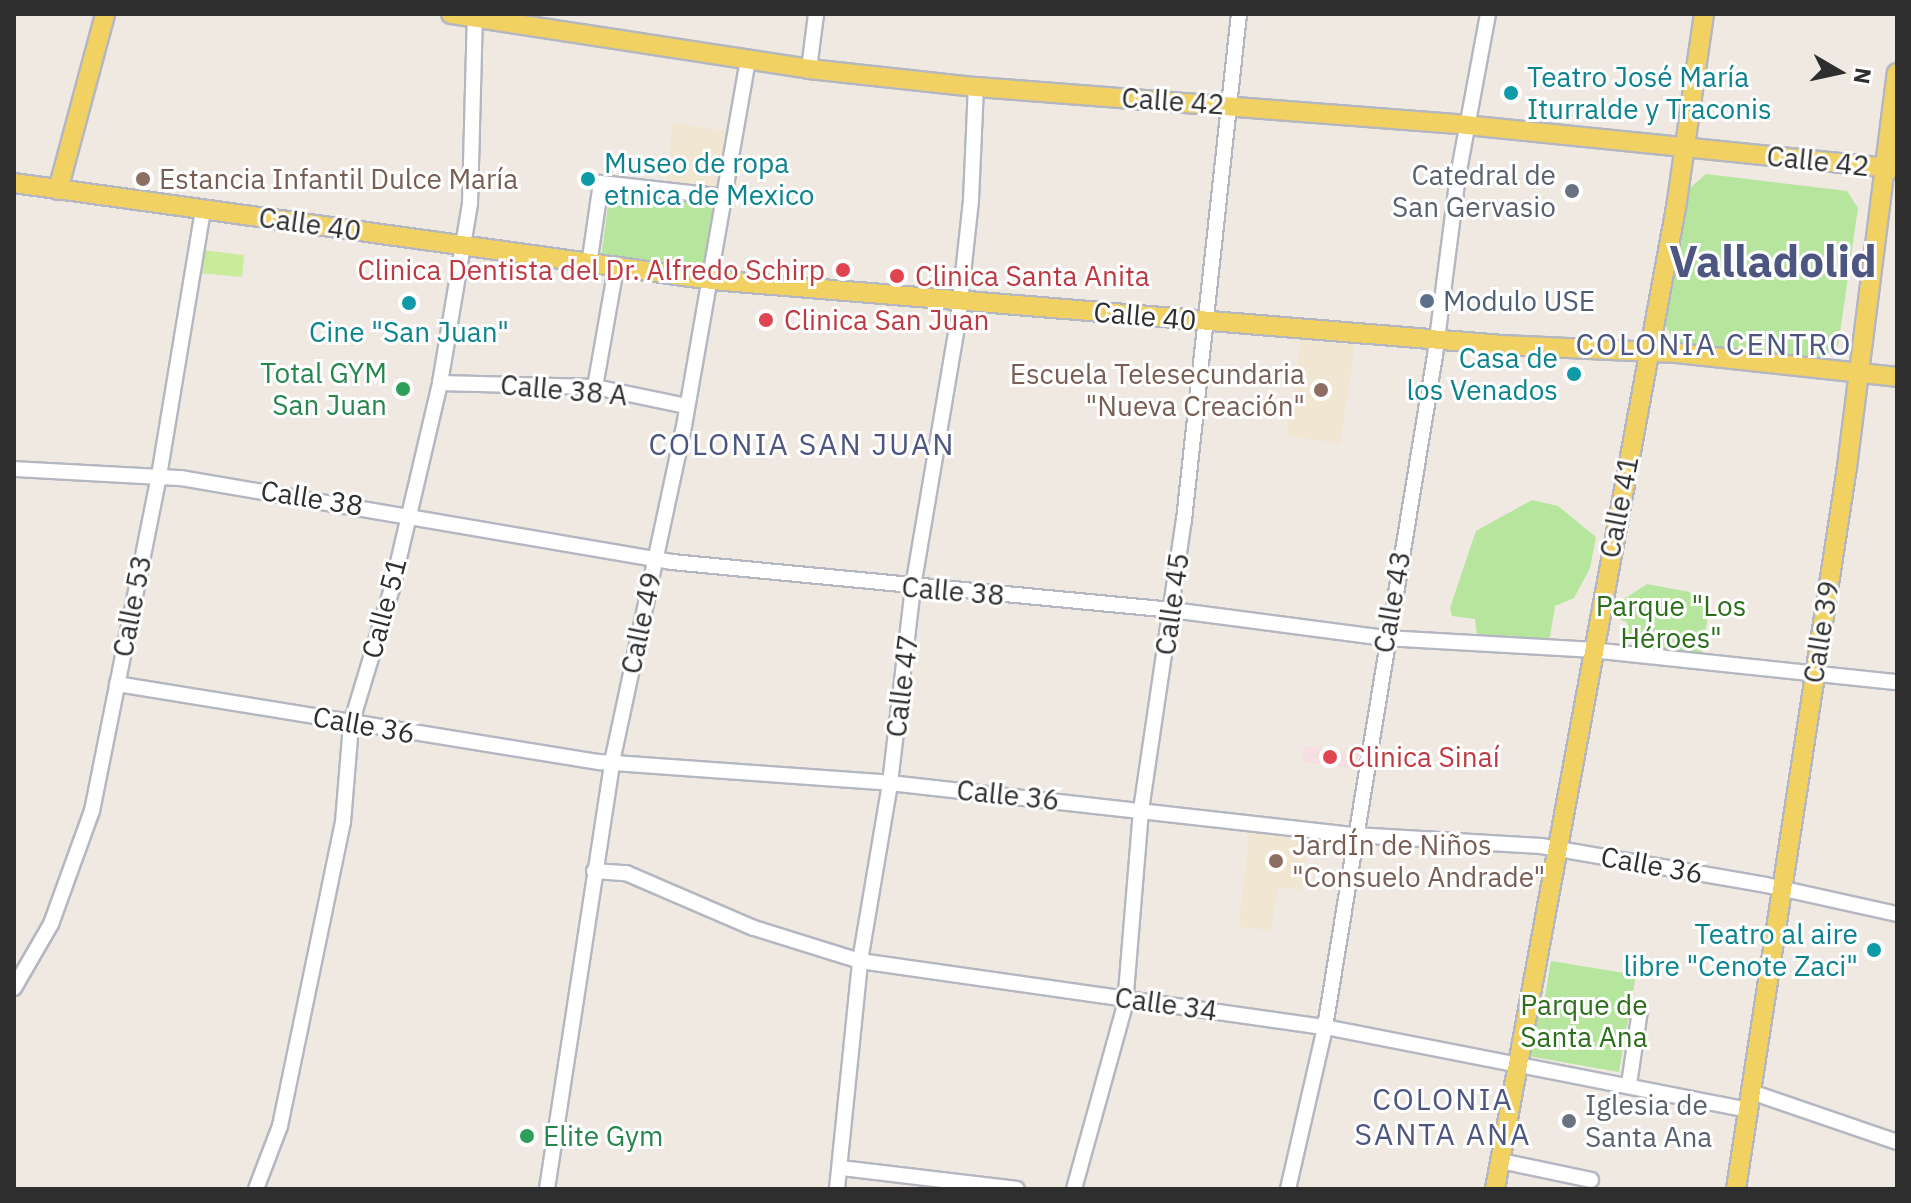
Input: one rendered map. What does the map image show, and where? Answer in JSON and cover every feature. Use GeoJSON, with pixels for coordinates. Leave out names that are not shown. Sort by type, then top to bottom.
{"type":"FeatureCollection","features":[{"type":"Feature","properties":{"kind":"main road"},"geometry":{"type":"LineString","coordinates":[[58,190],[105,14]]}},
{"type":"Feature","properties":{"kind":"main road","name":"Calle 42"},"geometry":{"type":"LineString","coordinates":[[451,14],[809,69],[976,87],[1466,125],[1890,168]]}},
{"type":"Feature","properties":{"kind":"main road","name":"Calle 41"},"geometry":{"type":"LineString","coordinates":[[1495,1189],[1591,650],[1648,353],[1704,14]]}},
{"type":"Feature","properties":{"kind":"main road","name":"Calle 39"},"geometry":{"type":"LineString","coordinates":[[1736,1189],[1784,889],[1856,373],[1890,168],[1897,73]]}},
{"type":"Feature","properties":{"kind":"main road","name":"Calle 40"},"geometry":{"type":"LineString","coordinates":[[14,183],[712,280],[1203,321],[1648,353],[1897,377]]}},
{"type":"Feature","properties":{"kind":"street"},"geometry":{"type":"LineString","coordinates":[[809,69],[816,14]]}},
{"type":"Feature","properties":{"kind":"street","name":"Calle 45"},"geometry":{"type":"LineString","coordinates":[[1074,1189],[1126,998],[1141,810],[1172,610],[1203,321],[1232,105],[1239,14]]}},
{"type":"Feature","properties":{"kind":"street","name":"Calle 43"},"geometry":{"type":"LineString","coordinates":[[1288,1189],[1325,1027],[1385,638],[1437,338],[1466,125],[1488,14]]}},
{"type":"Feature","properties":{"kind":"street","name":"Calle 51"},"geometry":{"type":"LineString","coordinates":[[256,1189],[280,1126],[341,835],[351,724],[440,383],[464,247],[473,162],[474,17]]}},
{"type":"Feature","properties":{"kind":"street","name":"Calle 49"},"geometry":{"type":"LineString","coordinates":[[547,1189],[612,762],[712,280],[748,59]]}},
{"type":"Feature","properties":{"kind":"street","name":"Calle 47"},"geometry":{"type":"LineString","coordinates":[[837,1189],[860,961],[890,783],[913,587],[959,301],[971,200],[976,87]]}},
{"type":"Feature","properties":{"kind":"street"},"geometry":{"type":"LineString","coordinates":[[589,265],[601,183],[725,197]]}},
{"type":"Feature","properties":{"kind":"street","name":"Calle 53"},"geometry":{"type":"LineString","coordinates":[[14,988],[51,924],[75,868],[92,811],[159,476],[203,210]]}},
{"type":"Feature","properties":{"kind":"street"},"geometry":{"type":"LineString","coordinates":[[595,387],[616,268]]}},
{"type":"Feature","properties":{"kind":"street","name":"Calle 38 A"},"geometry":{"type":"LineString","coordinates":[[440,383],[595,387],[687,406]]}},
{"type":"Feature","properties":{"kind":"street","name":"Calle 38"},"geometry":{"type":"LineString","coordinates":[[14,469],[159,476],[408,514],[654,559],[913,587],[1172,610],[1385,638],[1591,650],[1897,682]]}},
{"type":"Feature","properties":{"kind":"street","name":"Calle 36"},"geometry":{"type":"LineString","coordinates":[[117,684],[351,724],[612,762],[890,783],[1354,835],[1555,848],[1784,889],[1897,914]]}},
{"type":"Feature","properties":{"kind":"street","name":"Calle 34"},"geometry":{"type":"LineString","coordinates":[[594,871],[626,873],[754,928],[860,961],[1325,1027],[1629,1084],[1750,1101],[1897,1142]]}},
{"type":"Feature","properties":{"kind":"street"},"geometry":{"type":"LineString","coordinates":[[1629,1084],[1640,1010]]}},
{"type":"Feature","properties":{"kind":"street"},"geometry":{"type":"LineString","coordinates":[[1501,1161],[1591,1180]]}},
{"type":"Feature","properties":{"kind":"street"},"geometry":{"type":"LineString","coordinates":[[841,1168],[1017,1189]]}},
{"type":"Feature","properties":{"kind":"shaded area"},"geometry":{"type":"Polygon","coordinates":[[[673,123],[726,131],[715,193],[665,191],[673,123]]]}},
{"type":"Feature","properties":{"kind":"shaded area","name":"Escuela Telesecundaria \"Nueva Creación\""},"geometry":{"type":"Polygon","coordinates":[[[1301,337],[1355,345],[1340,444],[1286,435],[1301,337]]]}},
{"type":"Feature","properties":{"kind":"shaded area","name":"Clinica Sinaí"},"geometry":{"type":"Polygon","coordinates":[[[1304,746],[1358,753],[1356,769],[1302,762],[1304,746]]]}},
{"type":"Feature","properties":{"kind":"shaded area","name":"JardÍn de Niños \"Consuelo Andrade\""},"geometry":{"type":"Polygon","coordinates":[[[1250,827],[1310,836],[1302,890],[1278,887],[1271,931],[1239,926],[1250,827]]]}},
{"type":"Feature","properties":{"kind":"green space"},"geometry":{"type":"Polygon","coordinates":[[[1706,174],[1847,191],[1858,208],[1838,346],[1822,358],[1675,342],[1664,323],[1690,188],[1706,174]]]}},
{"type":"Feature","properties":{"kind":"green space"},"geometry":{"type":"Polygon","coordinates":[[[610,190],[718,203],[709,269],[601,258],[610,190]]]}},
{"type":"Feature","properties":{"kind":"green space"},"geometry":{"type":"Polygon","coordinates":[[[202,250],[244,255],[242,277],[199,273],[202,250]]]}},
{"type":"Feature","properties":{"kind":"green space"},"geometry":{"type":"Polygon","coordinates":[[[1532,500],[1558,506],[1596,537],[1590,568],[1574,598],[1555,606],[1549,642],[1477,637],[1475,619],[1452,616],[1450,608],[1476,531],[1532,500]]]}},
{"type":"Feature","properties":{"kind":"green space","name":"Parque \"Los Héroes\""},"geometry":{"type":"Polygon","coordinates":[[[1647,584],[1711,596],[1701,659],[1635,651],[1638,636],[1626,634],[1627,622],[1619,619],[1624,599],[1647,584]]]}},
{"type":"Feature","properties":{"kind":"green space","name":"Parque de Santa Ana"},"geometry":{"type":"Polygon","coordinates":[[[1551,961],[1636,975],[1619,1072],[1528,1056],[1537,1001],[1544,1002],[1551,961]]]}},
{"type":"Feature","properties":{"kind":"place","name":"Teatro José María Iturralde y Traconis"},"geometry":{"type":"Point","coordinates":[1511,93]}},
{"type":"Feature","properties":{"kind":"place","name":"Estancia Infantil Dulce María"},"geometry":{"type":"Point","coordinates":[143,179]}},
{"type":"Feature","properties":{"kind":"place","name":"Museo de ropa etnica de Mexico"},"geometry":{"type":"Point","coordinates":[588,179]}},
{"type":"Feature","properties":{"kind":"place","name":"Catedral de San Gervasio"},"geometry":{"type":"Point","coordinates":[1572,191]}},
{"type":"Feature","properties":{"kind":"place","name":"Clinica Dentista del Dr. Alfredo Schirp"},"geometry":{"type":"Point","coordinates":[843,270]}},
{"type":"Feature","properties":{"kind":"place","name":"Clinica Santa Anita"},"geometry":{"type":"Point","coordinates":[897,276]}},
{"type":"Feature","properties":{"kind":"place","name":"Modulo USE"},"geometry":{"type":"Point","coordinates":[1427,301]}},
{"type":"Feature","properties":{"kind":"place","name":"Cine \"San Juan\""},"geometry":{"type":"Point","coordinates":[409,303]}},
{"type":"Feature","properties":{"kind":"place","name":"Clinica San Juan"},"geometry":{"type":"Point","coordinates":[766,320]}},
{"type":"Feature","properties":{"kind":"place","name":"Casa de los Venados"},"geometry":{"type":"Point","coordinates":[1574,374]}},
{"type":"Feature","properties":{"kind":"place","name":"Total GYM San Juan"},"geometry":{"type":"Point","coordinates":[403,389]}},
{"type":"Feature","properties":{"kind":"place","name":"Escuela Telesecundaria \"Nueva Creación\""},"geometry":{"type":"Point","coordinates":[1321,390]}},
{"type":"Feature","properties":{"kind":"place","name":"Clinica Sinaí"},"geometry":{"type":"Point","coordinates":[1330,757]}},
{"type":"Feature","properties":{"kind":"place","name":"JardÍn de Niños \"Consuelo Andrade\""},"geometry":{"type":"Point","coordinates":[1276,861]}},
{"type":"Feature","properties":{"kind":"place","name":"Teatro al aire libre \"Cenote Zaci\""},"geometry":{"type":"Point","coordinates":[1874,950]}},
{"type":"Feature","properties":{"kind":"place","name":"Iglesia de Santa Ana"},"geometry":{"type":"Point","coordinates":[1569,1121]}},
{"type":"Feature","properties":{"kind":"place","name":"Elite Gym"},"geometry":{"type":"Point","coordinates":[527,1136]}},
{"type":"Feature","properties":{"kind":"district","name":"Valladolid"},"geometry":{"type":"Point","coordinates":[1773,261]}},
{"type":"Feature","properties":{"kind":"district","name":"COLONIA CENTRO"},"geometry":{"type":"Point","coordinates":[1714,344]}},
{"type":"Feature","properties":{"kind":"district","name":"COLONIA SAN JUAN"},"geometry":{"type":"Point","coordinates":[802,444]}},
{"type":"Feature","properties":{"kind":"district","name":"COLONIA SANTA ANA"},"geometry":{"type":"Point","coordinates":[1443,1116]}}]}
